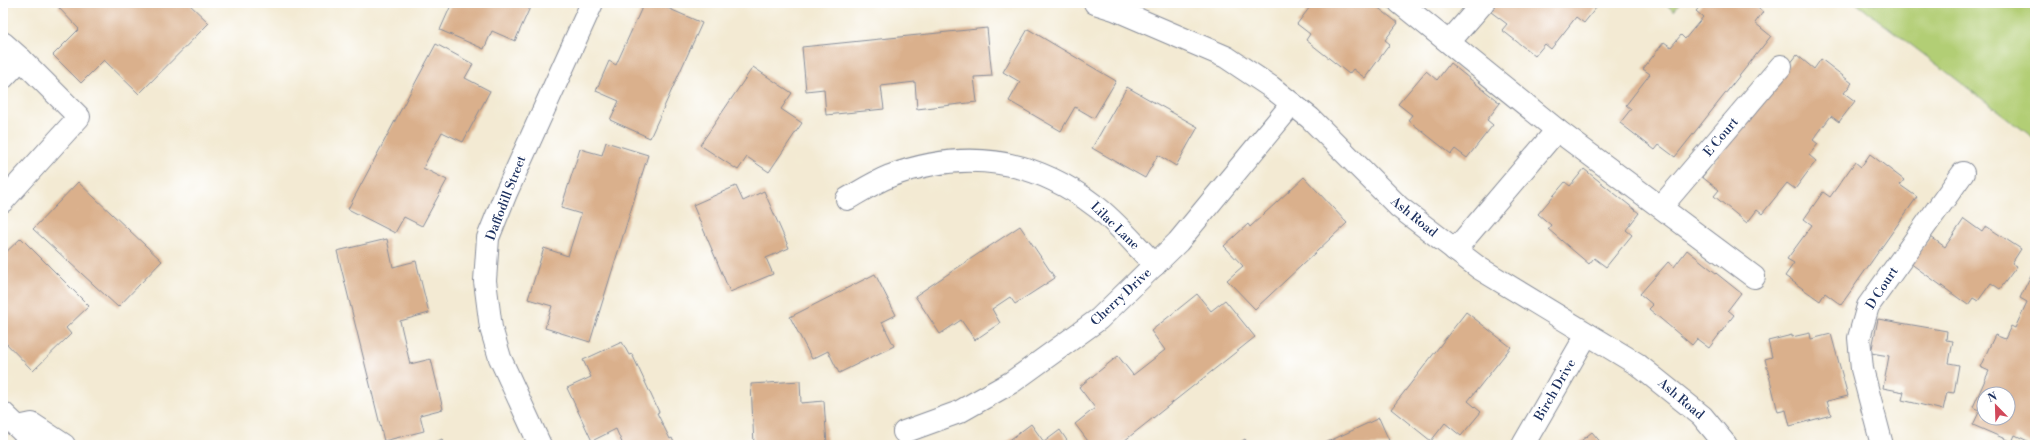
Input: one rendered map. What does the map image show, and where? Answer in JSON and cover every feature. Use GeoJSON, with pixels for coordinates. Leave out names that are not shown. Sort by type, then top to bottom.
{"type":"FeatureCollection","features":[{"type":"Feature","properties":{"kind":"street","name":"Daffodill Street"},"geometry":{"type":"LineString","coordinates":[[540,445],[500,358],[490,328],[485,281],[488,238],[506,193],[592,3]]}},
{"type":"Feature","properties":{"kind":"street","name":"Ash Road"},"geometry":{"type":"LineString","coordinates":[[1095,3],[1114,9],[1226,57],[1271,87],[1310,118],[1399,207],[1479,268],[1637,364],[1702,416],[1726,445]]}},
{"type":"Feature","properties":{"kind":"street"},"geometry":{"type":"LineString","coordinates":[[1400,3],[1557,130],[1754,277]]}},
{"type":"Feature","properties":{"kind":"street"},"geometry":{"type":"LineString","coordinates":[[1449,42],[1483,3]]}},
{"type":"Feature","properties":{"kind":"street"},"geometry":{"type":"LineString","coordinates":[[3,43],[79,117],[3,201]]}},
{"type":"Feature","properties":{"kind":"street"},"geometry":{"type":"LineString","coordinates":[[3,78],[21,59]]}},
{"type":"Feature","properties":{"kind":"street","name":"E Court"},"geometry":{"type":"LineString","coordinates":[[1661,207],[1781,66]]}},
{"type":"Feature","properties":{"kind":"street","name":"Cherry Drive"},"geometry":{"type":"LineString","coordinates":[[904,432],[959,412],[1012,382],[1098,319],[1178,242],[1292,104]]}},
{"type":"Feature","properties":{"kind":"street"},"geometry":{"type":"LineString","coordinates":[[1455,250],[1557,130]]}},
{"type":"Feature","properties":{"kind":"street","name":"Lilac Lane"},"geometry":{"type":"LineString","coordinates":[[846,199],[888,177],[928,164],[970,160],[1008,164],[1054,179],[1095,205],[1155,265]]}},
{"type":"Feature","properties":{"kind":"street","name":"D Court"},"geometry":{"type":"LineString","coordinates":[[1882,445],[1862,369],[1859,338],[1868,306],[1963,173]]}},
{"type":"Feature","properties":{"kind":"street","name":"Birch Drive"},"geometry":{"type":"LineString","coordinates":[[1523,445],[1587,334]]}},
{"type":"Feature","properties":{"kind":"street"},"geometry":{"type":"LineString","coordinates":[[10,420],[38,445]]}},
{"type":"Feature","properties":{"kind":"street"},"geometry":{"type":"LineString","coordinates":[[10,420],[32,424],[64,445]]}},
{"type":"Feature","properties":{"kind":"green space"},"geometry":{"type":"Polygon","coordinates":[[[1664,3],[1680,3],[1674,11],[1664,3]]]}},
{"type":"Feature","properties":{"kind":"green space"},"geometry":{"type":"Polygon","coordinates":[[[1856,3],[2035,3],[2035,139],[1856,3]]]}},
{"type":"Feature","properties":{"kind":"building"},"geometry":{"type":"Polygon","coordinates":[[[62,3],[188,3],[209,23],[139,94],[104,60],[81,83],[53,55],[79,29],[58,7],[62,3]]]}},
{"type":"Feature","properties":{"kind":"building"},"geometry":{"type":"Polygon","coordinates":[[[452,3],[532,3],[515,41],[492,31],[484,49],[440,30],[452,3]]]}},
{"type":"Feature","properties":{"kind":"building"},"geometry":{"type":"Polygon","coordinates":[[[644,3],[656,3],[702,23],[650,138],[610,120],[619,101],[596,91],[609,61],[616,65],[644,3]]]}},
{"type":"Feature","properties":{"kind":"building"},"geometry":{"type":"Polygon","coordinates":[[[1313,3],[1372,3],[1398,23],[1385,40],[1390,44],[1365,78],[1353,69],[1349,74],[1306,40],[1310,34],[1297,24],[1313,3]]]}},
{"type":"Feature","properties":{"kind":"building"},"geometry":{"type":"Polygon","coordinates":[[[1497,3],[1600,3],[1584,23],[1576,17],[1551,49],[1545,44],[1535,56],[1502,30],[1507,24],[1491,12],[1497,3]]]}},
{"type":"Feature","properties":{"kind":"building"},"geometry":{"type":"Polygon","coordinates":[[[1703,3],[1751,3],[1763,12],[1755,23],[1771,36],[1675,157],[1659,145],[1655,150],[1620,123],[1631,109],[1626,105],[1650,74],[1643,69],[1664,42],[1671,47],[1681,35],[1685,39],[1703,17],[1696,11],[1703,3]]]}},
{"type":"Feature","properties":{"kind":"building"},"geometry":{"type":"Polygon","coordinates":[[[987,28],[992,76],[974,77],[977,102],[917,109],[915,82],[881,86],[884,109],[826,115],[824,89],[806,91],[802,47],[987,28]]]}},
{"type":"Feature","properties":{"kind":"building"},"geometry":{"type":"Polygon","coordinates":[[[1028,29],[1116,81],[1094,118],[1075,107],[1061,131],[1009,101],[1020,82],[1003,72],[1028,29]]]}},
{"type":"Feature","properties":{"kind":"building"},"geometry":{"type":"Polygon","coordinates":[[[436,44],[473,64],[465,78],[490,91],[463,142],[442,132],[423,168],[447,180],[422,226],[404,217],[395,233],[348,209],[436,44]]]}},
{"type":"Feature","properties":{"kind":"building"},"geometry":{"type":"Polygon","coordinates":[[[1797,55],[1814,69],[1821,59],[1852,83],[1844,93],[1855,101],[1839,122],[1831,116],[1813,140],[1818,144],[1809,155],[1816,161],[1795,189],[1787,183],[1762,214],[1757,210],[1747,223],[1714,196],[1719,190],[1702,177],[1797,55]]]}},
{"type":"Feature","properties":{"kind":"building"},"geometry":{"type":"Polygon","coordinates":[[[1450,63],[1500,103],[1487,120],[1493,125],[1467,158],[1455,149],[1451,154],[1408,120],[1412,115],[1398,104],[1426,71],[1437,80],[1450,63]]]}},
{"type":"Feature","properties":{"kind":"building"},"geometry":{"type":"Polygon","coordinates":[[[753,67],[792,93],[781,109],[802,123],[769,172],[747,157],[738,170],[700,145],[753,67]]]}},
{"type":"Feature","properties":{"kind":"building"},"geometry":{"type":"Polygon","coordinates":[[[1127,87],[1198,127],[1176,166],[1158,155],[1145,178],[1092,148],[1127,87]]]}},
{"type":"Feature","properties":{"kind":"building"},"geometry":{"type":"Polygon","coordinates":[[[606,142],[648,155],[590,342],[545,328],[552,306],[528,299],[544,248],[568,256],[581,214],[561,208],[580,149],[602,155],[606,142]]]}},
{"type":"Feature","properties":{"kind":"building"},"geometry":{"type":"Polygon","coordinates":[[[1870,154],[1904,180],[1900,185],[1917,197],[1841,305],[1825,293],[1820,301],[1785,276],[1794,263],[1787,259],[1812,225],[1804,219],[1823,192],[1830,197],[1855,162],[1861,167],[1870,154]]]}},
{"type":"Feature","properties":{"kind":"building"},"geometry":{"type":"Polygon","coordinates":[[[1584,169],[1639,213],[1626,230],[1632,235],[1606,267],[1594,258],[1589,264],[1548,229],[1551,225],[1538,214],[1565,182],[1570,186],[1584,169]]]}},
{"type":"Feature","properties":{"kind":"building"},"geometry":{"type":"Polygon","coordinates":[[[1304,177],[1347,223],[1255,309],[1227,280],[1243,266],[1224,246],[1248,224],[1250,227],[1304,177]]]}},
{"type":"Feature","properties":{"kind":"building"},"geometry":{"type":"Polygon","coordinates":[[[78,182],[162,261],[118,307],[33,229],[78,182]]]}},
{"type":"Feature","properties":{"kind":"building"},"geometry":{"type":"Polygon","coordinates":[[[736,186],[743,201],[764,191],[789,248],[766,258],[773,274],[730,292],[693,205],[736,186]]]}},
{"type":"Feature","properties":{"kind":"building"},"geometry":{"type":"Polygon","coordinates":[[[1964,219],[1982,232],[1986,226],[2021,249],[2012,263],[2017,266],[2000,289],[1991,283],[1978,301],[1973,298],[1968,305],[1910,263],[1931,237],[1945,247],[1964,219]]]}},
{"type":"Feature","properties":{"kind":"building"},"geometry":{"type":"Polygon","coordinates":[[[1020,226],[1055,278],[1015,304],[1010,297],[992,309],[1000,323],[975,340],[961,320],[940,334],[915,296],[1020,226]]]}},
{"type":"Feature","properties":{"kind":"building"},"geometry":{"type":"Polygon","coordinates":[[[21,238],[89,306],[66,328],[71,334],[33,371],[3,340],[3,255],[21,238]]]}},
{"type":"Feature","properties":{"kind":"building"},"geometry":{"type":"Polygon","coordinates":[[[387,239],[393,267],[416,261],[429,313],[400,321],[410,364],[431,359],[443,409],[420,415],[424,431],[384,441],[337,251],[387,239]]]}},
{"type":"Feature","properties":{"kind":"building"},"geometry":{"type":"Polygon","coordinates":[[[1687,250],[1741,293],[1728,310],[1734,315],[1709,348],[1697,339],[1692,345],[1649,309],[1653,305],[1640,294],[1668,262],[1674,267],[1687,250]]]}},
{"type":"Feature","properties":{"kind":"building"},"geometry":{"type":"Polygon","coordinates":[[[2032,273],[2035,275],[2034,444],[2015,435],[2012,442],[1973,425],[1976,419],[1976,426],[2016,426],[2016,386],[1982,386],[1989,371],[1980,367],[1995,335],[2005,339],[2011,326],[2015,328],[2027,302],[2020,298],[2032,273]]]}},
{"type":"Feature","properties":{"kind":"building"},"geometry":{"type":"Polygon","coordinates":[[[875,274],[896,315],[882,322],[894,346],[839,373],[828,351],[812,359],[790,317],[875,274]]]}},
{"type":"Feature","properties":{"kind":"building"},"geometry":{"type":"Polygon","coordinates":[[[1197,294],[1211,311],[1225,300],[1255,337],[1119,445],[1091,445],[1075,424],[1095,408],[1079,387],[1118,356],[1133,375],[1165,350],[1151,331],[1197,294]]]}},
{"type":"Feature","properties":{"kind":"building"},"geometry":{"type":"Polygon","coordinates":[[[1466,312],[1511,347],[1468,401],[1481,412],[1461,436],[1445,423],[1431,441],[1391,409],[1466,312]]]}},
{"type":"Feature","properties":{"kind":"building"},"geometry":{"type":"Polygon","coordinates":[[[1878,319],[1947,331],[1946,340],[1953,341],[1949,363],[1959,365],[1954,393],[1947,392],[1943,410],[1902,400],[1904,392],[1883,388],[1889,356],[1871,353],[1878,319]]]}},
{"type":"Feature","properties":{"kind":"building"},"geometry":{"type":"Polygon","coordinates":[[[1810,333],[1811,339],[1831,334],[1848,396],[1827,401],[1831,415],[1790,426],[1786,410],[1778,412],[1765,359],[1772,357],[1768,341],[1792,335],[1792,337],[1810,333]]]}},
{"type":"Feature","properties":{"kind":"building"},"geometry":{"type":"Polygon","coordinates":[[[622,342],[629,355],[632,354],[659,412],[657,413],[670,439],[672,438],[675,445],[623,445],[616,429],[592,441],[567,388],[591,377],[583,360],[622,342]]]}},
{"type":"Feature","properties":{"kind":"building"},"geometry":{"type":"Polygon","coordinates":[[[800,381],[801,403],[824,401],[827,445],[754,445],[751,384],[800,381]]]}},
{"type":"Feature","properties":{"kind":"building"},"geometry":{"type":"Polygon","coordinates":[[[1976,400],[1976,408],[1973,407],[1976,400]]]}},
{"type":"Feature","properties":{"kind":"building"},"geometry":{"type":"Polygon","coordinates":[[[1379,418],[1391,445],[1321,445],[1379,418]]]}},
{"type":"Feature","properties":{"kind":"building"},"geometry":{"type":"Polygon","coordinates":[[[1031,424],[1044,442],[1060,430],[1070,445],[1003,445],[1031,424]]]}},
{"type":"Feature","properties":{"kind":"building"},"geometry":{"type":"Polygon","coordinates":[[[1592,432],[1603,445],[1576,445],[1592,432]]]}},
{"type":"Feature","properties":{"kind":"building"},"geometry":{"type":"Polygon","coordinates":[[[442,439],[445,445],[430,445],[442,439]]]}},
{"type":"Feature","properties":{"kind":"building"},"geometry":{"type":"Polygon","coordinates":[[[1245,439],[1249,445],[1236,445],[1245,439]]]}}]}
